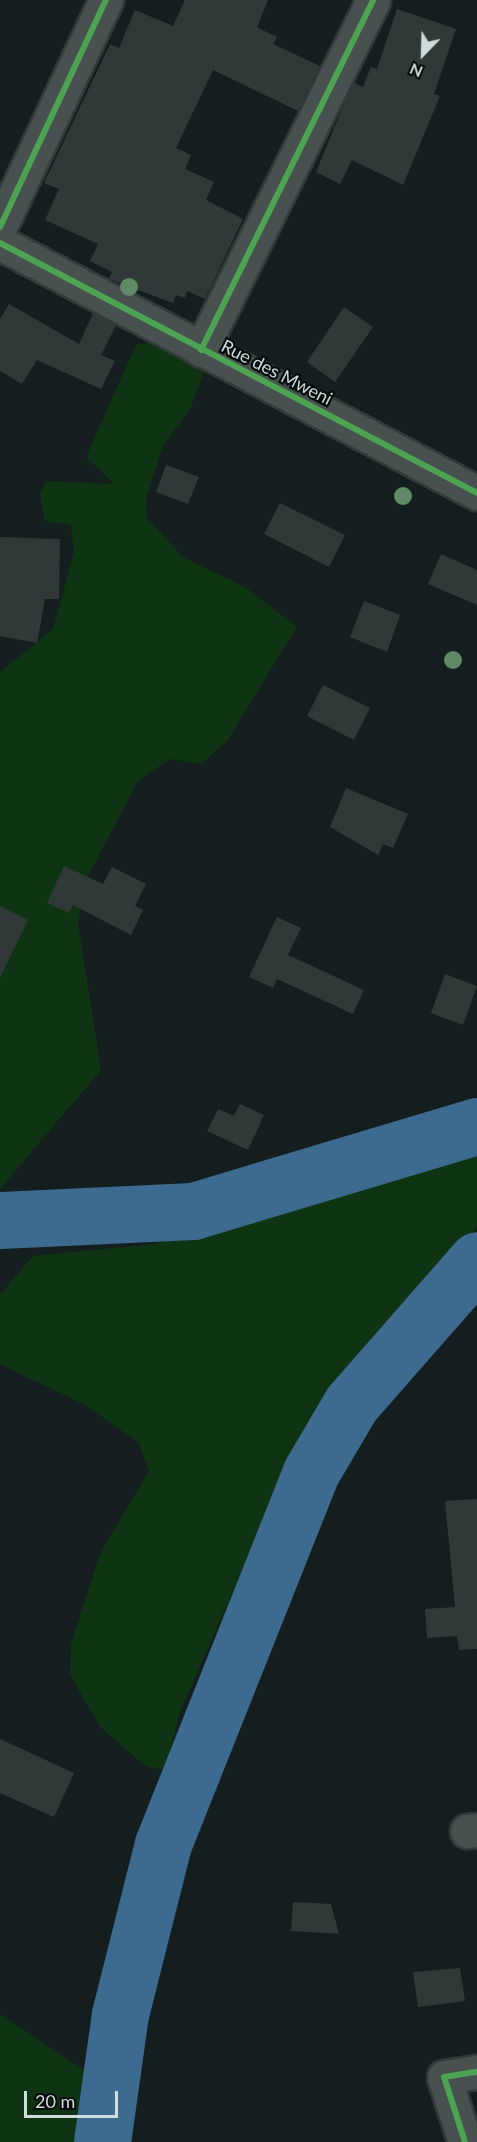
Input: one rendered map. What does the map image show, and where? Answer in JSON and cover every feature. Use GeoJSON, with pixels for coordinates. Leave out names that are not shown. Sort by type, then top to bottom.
{"type":"FeatureCollection","features":[{"type":"Feature","properties":{"kind":"street"},"geometry":{"type":"LineString","coordinates":[[0,226],[106,0]]}},
{"type":"Feature","properties":{"kind":"street"},"geometry":{"type":"LineString","coordinates":[[201,350],[373,0]]}},
{"type":"Feature","properties":{"kind":"street","name":"Rue des Mweni"},"geometry":{"type":"LineString","coordinates":[[0,243],[477,493]]}},
{"type":"Feature","properties":{"kind":"street"},"geometry":{"type":"LineString","coordinates":[[465,2142],[444,2077],[477,2072]]}},
{"type":"Feature","properties":{"kind":"green space"},"geometry":{"type":"Polygon","coordinates":[[[160,340],[206,367],[191,407],[163,446],[146,498],[147,518],[183,557],[245,587],[297,627],[227,741],[201,764],[170,759],[138,781],[88,876],[78,923],[101,1070],[0,1189],[0,672],[53,629],[74,552],[71,525],[45,521],[40,494],[46,481],[114,484],[86,457],[136,345],[160,340]]]}},
{"type":"Feature","properties":{"kind":"green space"},"geometry":{"type":"Polygon","coordinates":[[[477,1142],[477,1227],[335,1388],[296,1448],[180,1712],[165,1770],[147,1767],[101,1728],[70,1675],[71,1644],[100,1554],[149,1471],[139,1443],[85,1405],[0,1364],[0,1295],[33,1256],[153,1244],[477,1142]]]}},
{"type":"Feature","properties":{"kind":"green space"},"geometry":{"type":"Polygon","coordinates":[[[0,2014],[98,2080],[91,2142],[0,2142],[0,2014]]]}},
{"type":"Feature","properties":{"kind":"building"},"geometry":{"type":"Polygon","coordinates":[[[185,0],[268,0],[257,27],[277,37],[273,44],[320,66],[298,111],[213,70],[176,148],[191,155],[185,169],[214,182],[206,200],[243,219],[205,299],[187,291],[185,298],[176,295],[173,303],[109,279],[112,272],[90,261],[98,244],[45,220],[59,189],[44,183],[110,44],[119,48],[135,10],[173,26],[185,0]]]}},
{"type":"Feature","properties":{"kind":"building"},"geometry":{"type":"Polygon","coordinates":[[[397,9],[456,29],[434,94],[440,96],[403,185],[352,160],[340,184],[316,172],[353,82],[363,87],[371,67],[377,69],[397,9]]]}},
{"type":"Feature","properties":{"kind":"building"},"geometry":{"type":"Polygon","coordinates":[[[9,304],[79,344],[93,313],[116,325],[101,355],[115,361],[101,389],[37,360],[22,384],[0,371],[0,319],[9,304]]]}},
{"type":"Feature","properties":{"kind":"building"},"geometry":{"type":"Polygon","coordinates":[[[344,307],[373,327],[335,382],[307,362],[344,307]]]}},
{"type":"Feature","properties":{"kind":"building"},"geometry":{"type":"Polygon","coordinates":[[[166,465],[199,477],[188,504],[156,492],[166,465]]]}},
{"type":"Feature","properties":{"kind":"building"},"geometry":{"type":"Polygon","coordinates":[[[280,503],[345,535],[329,567],[264,534],[280,503]]]}},
{"type":"Feature","properties":{"kind":"building"},"geometry":{"type":"Polygon","coordinates":[[[0,537],[60,539],[59,599],[45,599],[37,643],[0,636],[0,537]]]}},
{"type":"Feature","properties":{"kind":"building"},"geometry":{"type":"Polygon","coordinates":[[[441,554],[477,570],[477,605],[428,584],[441,554]]]}},
{"type":"Feature","properties":{"kind":"building"},"geometry":{"type":"Polygon","coordinates":[[[364,601],[400,615],[387,652],[350,637],[364,601]]]}},
{"type":"Feature","properties":{"kind":"building"},"geometry":{"type":"Polygon","coordinates":[[[323,685],[370,708],[354,740],[307,716],[323,685]]]}},
{"type":"Feature","properties":{"kind":"building"},"geometry":{"type":"Polygon","coordinates":[[[346,788],[408,814],[393,848],[383,844],[378,855],[330,827],[346,788]]]}},
{"type":"Feature","properties":{"kind":"building"},"geometry":{"type":"Polygon","coordinates":[[[64,866],[103,884],[112,867],[146,884],[135,906],[143,910],[131,935],[73,905],[69,913],[47,903],[64,866]]]}},
{"type":"Feature","properties":{"kind":"building"},"geometry":{"type":"Polygon","coordinates":[[[0,906],[28,920],[0,978],[0,906]]]}},
{"type":"Feature","properties":{"kind":"building"},"geometry":{"type":"Polygon","coordinates":[[[277,917],[301,928],[288,955],[364,990],[353,1014],[277,979],[273,988],[249,977],[277,917]]]}},
{"type":"Feature","properties":{"kind":"building"},"geometry":{"type":"Polygon","coordinates":[[[445,974],[477,986],[463,1025],[431,1013],[445,974]]]}},
{"type":"Feature","properties":{"kind":"building"},"geometry":{"type":"Polygon","coordinates":[[[240,1104],[264,1115],[248,1150],[207,1131],[218,1109],[234,1116],[240,1104]]]}},
{"type":"Feature","properties":{"kind":"building"},"geometry":{"type":"Polygon","coordinates":[[[477,1499],[477,1649],[459,1650],[457,1636],[427,1638],[425,1609],[455,1607],[445,1501],[477,1499]]]}},
{"type":"Feature","properties":{"kind":"building"},"geometry":{"type":"Polygon","coordinates":[[[0,1739],[74,1773],[54,1817],[0,1793],[0,1739]]]}},
{"type":"Feature","properties":{"kind":"building"},"geometry":{"type":"Polygon","coordinates":[[[293,1902],[331,1904],[339,1934],[291,1931],[293,1902]]]}},
{"type":"Feature","properties":{"kind":"building"},"geometry":{"type":"Polygon","coordinates":[[[460,1968],[465,2001],[418,2007],[413,1972],[460,1968]]]}},
{"type":"Feature","properties":{"kind":"waterway"},"geometry":{"type":"LineString","coordinates":[[0,1220],[193,1211],[477,1126]]}},
{"type":"Feature","properties":{"kind":"waterway"},"geometry":{"type":"LineString","coordinates":[[102,2142],[120,2014],[163,1844],[311,1472],[351,1404],[477,1260]]}},
{"type":"Feature","properties":{"kind":"cycle path"},"geometry":{"type":"LineString","coordinates":[[0,227],[106,0]]}},
{"type":"Feature","properties":{"kind":"cycle path"},"geometry":{"type":"LineString","coordinates":[[201,350],[373,0]]}},
{"type":"Feature","properties":{"kind":"cycle path"},"geometry":{"type":"LineString","coordinates":[[0,243],[477,493]]}},
{"type":"Feature","properties":{"kind":"cycle path"},"geometry":{"type":"LineString","coordinates":[[465,2142],[444,2077],[477,2072]]}}]}
